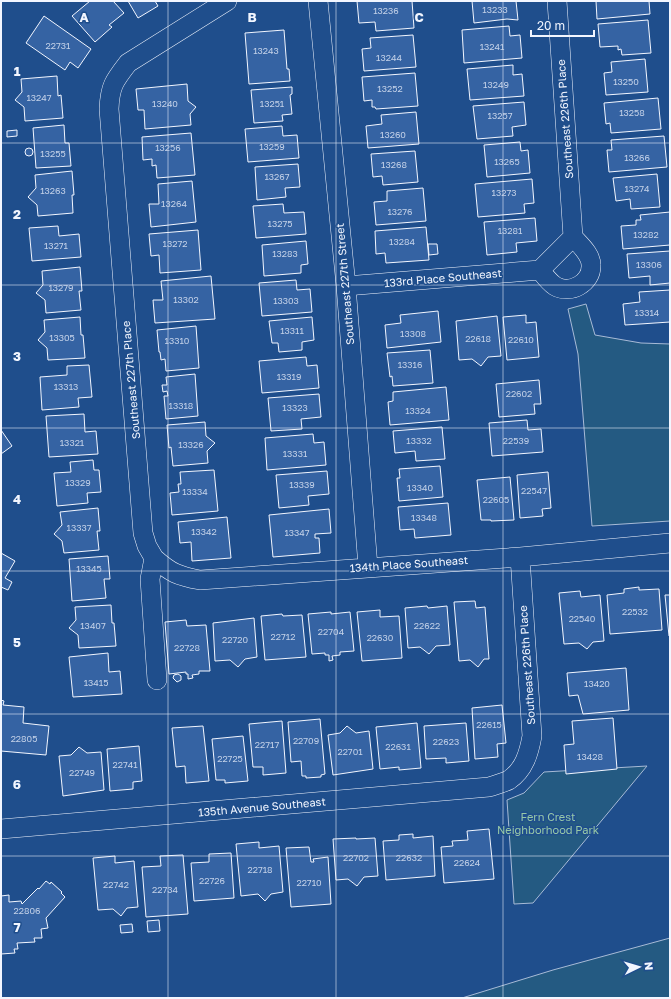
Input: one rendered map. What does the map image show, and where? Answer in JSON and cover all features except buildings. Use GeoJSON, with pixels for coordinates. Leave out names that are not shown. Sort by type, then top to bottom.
{"type":"FeatureCollection","features":[{"type":"Feature","properties":{"kind":"street","name":"Southeast 227th Place"},"geometry":{"type":"LineString","coordinates":[[154,558],[147,546],[143,533],[109,110],[110,93],[116,78],[128,63],[227,1]]}},
{"type":"Feature","properties":{"kind":"street","name":"Southeast 227th Street"},"geometry":{"type":"LineString","coordinates":[[318,1],[346,286],[368,567]]}},
{"type":"Feature","properties":{"kind":"street","name":"Southeast 226th Place"},"geometry":{"type":"LineString","coordinates":[[557,1],[573,237]]}},
{"type":"Feature","properties":{"kind":"street"},"geometry":{"type":"LineString","coordinates":[[573,237],[586,251],[591,265],[589,274],[586,281],[580,286],[570,289],[561,288],[554,285],[540,270],[573,237]]}},
{"type":"Feature","properties":{"kind":"street","name":"133rd Place Southeast"},"geometry":{"type":"LineString","coordinates":[[346,286],[540,270]]}},
{"type":"Feature","properties":{"kind":"street","name":"134th Place Southeast"},"geometry":{"type":"LineString","coordinates":[[154,558],[167,570],[180,576],[200,580],[520,557],[670,543]]}},
{"type":"Feature","properties":{"kind":"street","name":"Southeast 226th Place"},"geometry":{"type":"LineString","coordinates":[[519,771],[529,753],[532,736],[520,557]]}},
{"type":"Feature","properties":{"kind":"street"},"geometry":{"type":"LineString","coordinates":[[154,558],[150,579],[157,680]]}},
{"type":"Feature","properties":{"kind":"street","name":"135th Avenue Southeast"},"geometry":{"type":"LineString","coordinates":[[1,829],[488,787],[508,780],[519,771]]}},
{"type":"Feature","properties":{"kind":"green space"},"geometry":{"type":"Polygon","coordinates":[[[586,304],[595,335],[641,343],[670,344],[670,521],[592,526],[578,354],[568,309],[586,304]]]}},
{"type":"Feature","properties":{"kind":"green space","name":"Fern Crest Neighborhood Park"},"geometry":{"type":"Polygon","coordinates":[[[647,766],[533,903],[514,904],[507,800],[524,793],[544,772],[647,766]]]}},
{"type":"Feature","properties":{"kind":"green space"},"geometry":{"type":"Polygon","coordinates":[[[670,938],[670,998],[462,998],[553,970],[670,938]]]}}]}
